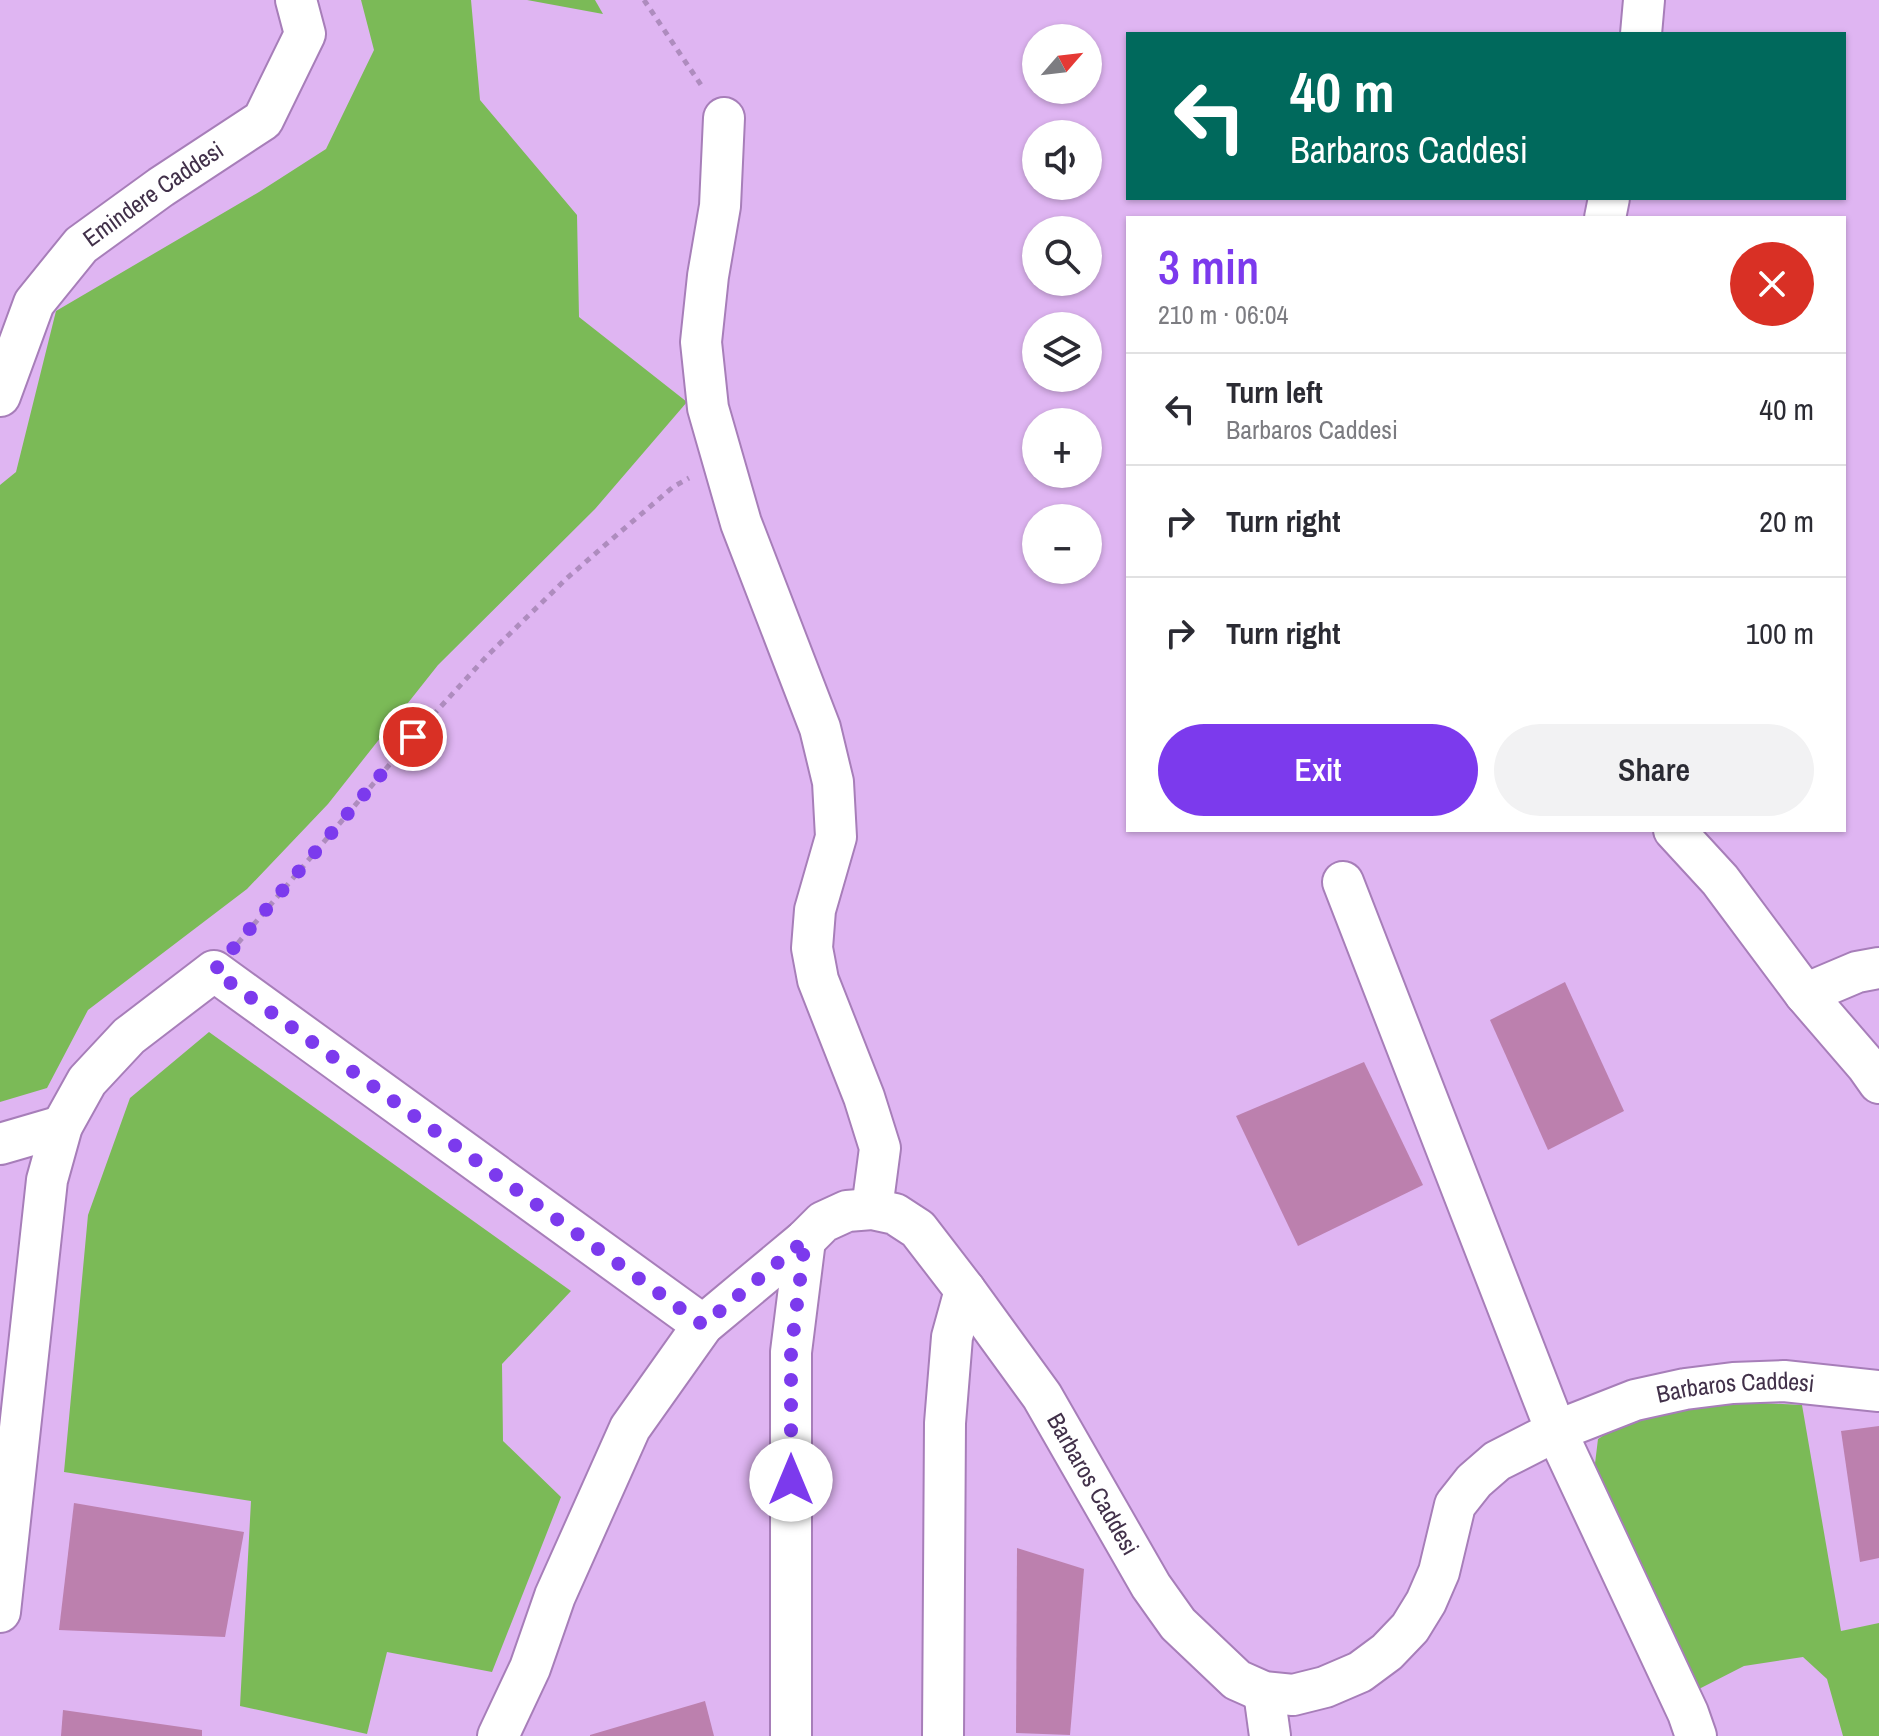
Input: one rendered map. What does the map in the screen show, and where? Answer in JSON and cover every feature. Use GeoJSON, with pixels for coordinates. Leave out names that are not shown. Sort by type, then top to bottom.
{"type":"FeatureCollection","features":[{"type":"Feature","properties":{"kind":"street","name":"Emindere Caddesi"},"geometry":{"type":"LineString","coordinates":[[0,396],[34,303],[81,245],[161,187],[263,120],[305,34],[296,0]]}},
{"type":"Feature","properties":{"kind":"street"},"geometry":{"type":"LineString","coordinates":[[1641,32],[1644,0]]}},
{"type":"Feature","properties":{"kind":"street"},"geometry":{"type":"LineString","coordinates":[[498,1736],[530,1668],[555,1596],[630,1428],[703,1325],[823,1222],[847,1211],[872,1209],[880,1148],[864,1097],[818,980],[812,948],[815,910],[836,837],[833,782],[820,728],[741,523],[708,408],[701,342],[720,206],[724,118]]}},
{"type":"Feature","properties":{"kind":"street"},"geometry":{"type":"LineString","coordinates":[[1676,832],[1720,880],[1805,994],[1879,1083]]}},
{"type":"Feature","properties":{"kind":"street"},"geometry":{"type":"LineString","coordinates":[[1343,882],[1556,1431],[1696,1736]]}},
{"type":"Feature","properties":{"kind":"street"},"geometry":{"type":"LineString","coordinates":[[1805,994],[1857,972],[1879,968]]}},
{"type":"Feature","properties":{"kind":"street"},"geometry":{"type":"LineString","coordinates":[[0,1612],[47,1180],[62,1126],[87,1081],[129,1036],[214,971],[703,1325]]}},
{"type":"Feature","properties":{"kind":"street"},"geometry":{"type":"LineString","coordinates":[[0,1144],[62,1126]]}},
{"type":"Feature","properties":{"kind":"street","name":"Barbaros Caddesi"},"geometry":{"type":"LineString","coordinates":[[872,1209],[895,1214],[918,1229],[965,1290],[1042,1396],[1151,1586],[1178,1624],[1237,1680],[1264,1692],[1293,1695],[1325,1687],[1360,1672],[1387,1652],[1410,1628],[1426,1602],[1439,1572],[1455,1505],[1474,1481],[1497,1461],[1556,1431],[1635,1400],[1733,1383],[1784,1381],[1879,1391]]}},
{"type":"Feature","properties":{"kind":"street"},"geometry":{"type":"LineString","coordinates":[[791,1736],[791,1352],[805,1240]]}},
{"type":"Feature","properties":{"kind":"street"},"geometry":{"type":"LineString","coordinates":[[943,1736],[945,1423],[952,1337],[965,1290]]}},
{"type":"Feature","properties":{"kind":"street"},"geometry":{"type":"LineString","coordinates":[[1264,1692],[1270,1736]]}},
{"type":"Feature","properties":{"kind":"path"},"geometry":{"type":"LineString","coordinates":[[644,0],[724,118]]}},
{"type":"Feature","properties":{"kind":"path"},"geometry":{"type":"LineString","coordinates":[[214,971],[413,737],[487,656],[566,579],[673,487],[722,458]]}},
{"type":"Feature","properties":{"kind":"green space"},"geometry":{"type":"Polygon","coordinates":[[[361,0],[471,0],[480,100],[577,215],[579,317],[687,402],[595,509],[438,665],[328,804],[247,889],[88,1010],[47,1088],[0,1102],[0,485],[16,472],[56,311],[259,192],[326,149],[374,50],[361,0]]]}},
{"type":"Feature","properties":{"kind":"green space"},"geometry":{"type":"Polygon","coordinates":[[[527,0],[595,0],[603,14],[527,0]]]}},
{"type":"Feature","properties":{"kind":"green space"},"geometry":{"type":"Polygon","coordinates":[[[209,1032],[571,1291],[502,1364],[503,1441],[561,1497],[492,1672],[387,1652],[367,1734],[240,1706],[251,1501],[64,1472],[88,1215],[130,1098],[209,1032]]]}},
{"type":"Feature","properties":{"kind":"green space"},"geometry":{"type":"Polygon","coordinates":[[[1719,1401],[1802,1405],[1841,1631],[1879,1623],[1879,1736],[1843,1736],[1827,1679],[1803,1657],[1744,1666],[1697,1690],[1593,1480],[1598,1439],[1627,1420],[1719,1401]]]}},
{"type":"Feature","properties":{"kind":"building"},"geometry":{"type":"Polygon","coordinates":[[[1565,982],[1624,1111],[1548,1150],[1490,1020],[1565,982]]]}},
{"type":"Feature","properties":{"kind":"building"},"geometry":{"type":"Polygon","coordinates":[[[1364,1062],[1423,1185],[1298,1246],[1236,1116],[1364,1062]]]}},
{"type":"Feature","properties":{"kind":"building"},"geometry":{"type":"Polygon","coordinates":[[[1879,1426],[1879,1558],[1860,1562],[1841,1431],[1879,1426]]]}},
{"type":"Feature","properties":{"kind":"building"},"geometry":{"type":"Polygon","coordinates":[[[74,1503],[244,1532],[225,1637],[59,1630],[74,1503]]]}},
{"type":"Feature","properties":{"kind":"building"},"geometry":{"type":"Polygon","coordinates":[[[1017,1548],[1084,1569],[1070,1735],[1016,1733],[1017,1548]]]}},
{"type":"Feature","properties":{"kind":"building"},"geometry":{"type":"Polygon","coordinates":[[[705,1701],[714,1736],[590,1736],[590,1735],[705,1701]]]}},
{"type":"Feature","properties":{"kind":"building"},"geometry":{"type":"Polygon","coordinates":[[[63,1710],[202,1730],[202,1736],[61,1736],[63,1710]]]}},
{"type":"Feature","properties":{"kind":"route"},"geometry":{"type":"LineString","coordinates":[[413,737],[214,971],[703,1325],[805,1240],[791,1352],[791,1480]]}}]}
